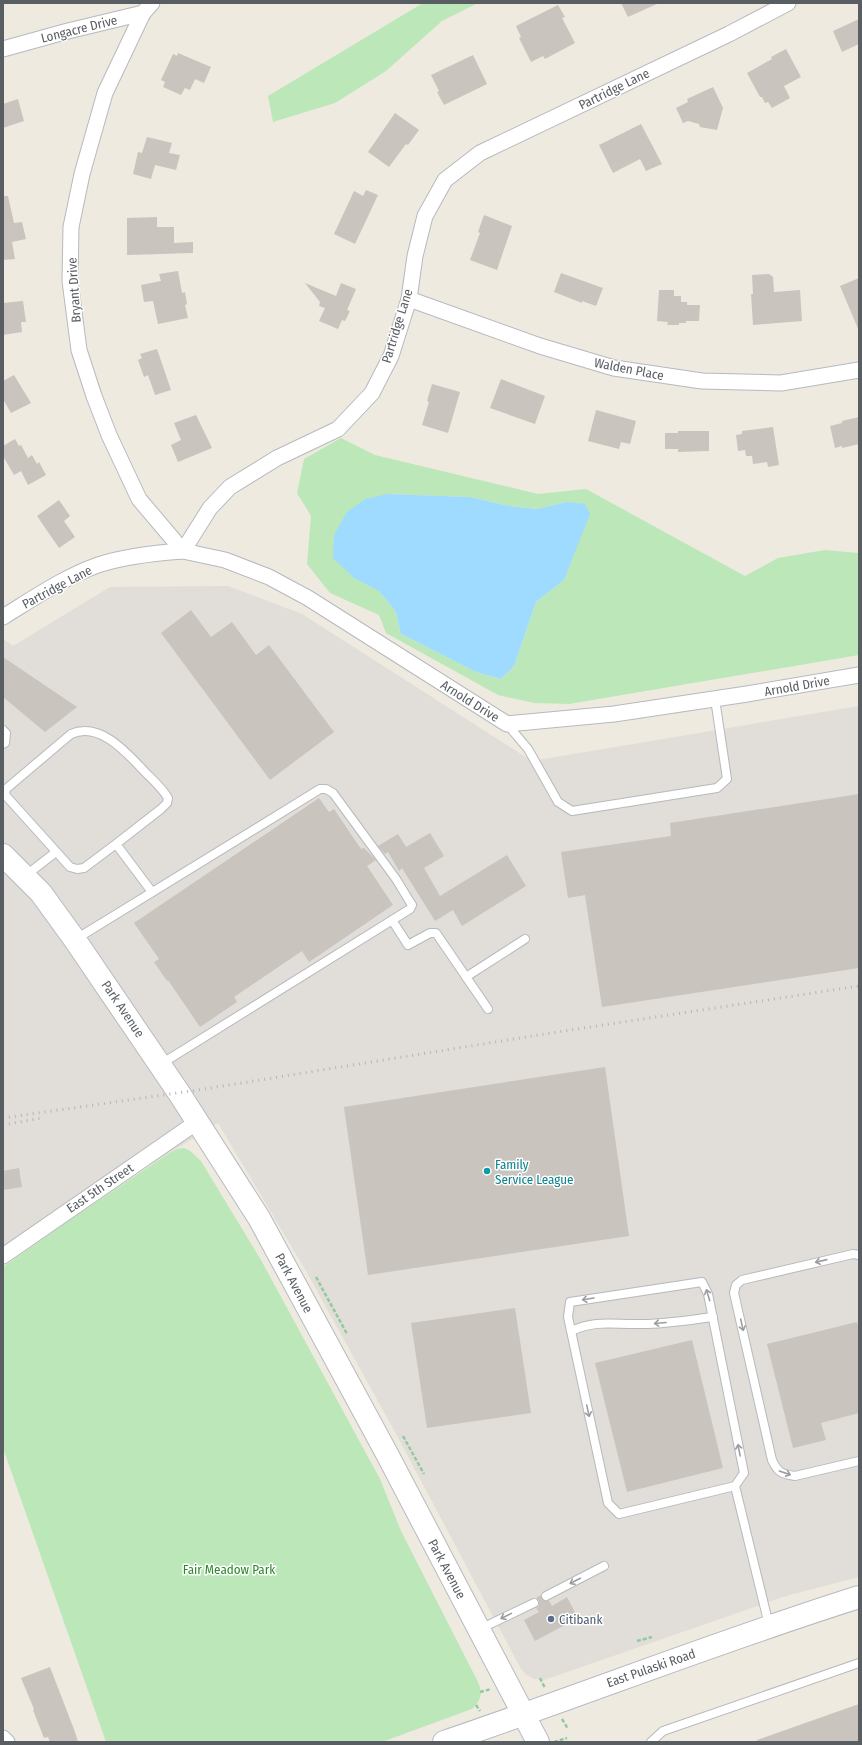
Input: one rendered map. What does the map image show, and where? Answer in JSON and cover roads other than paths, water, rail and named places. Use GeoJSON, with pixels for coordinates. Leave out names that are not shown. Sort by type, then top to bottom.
{"type":"FeatureCollection","features":[{"type":"Feature","properties":{"kind":"main road","name":"Park Avenue"},"geometry":{"type":"LineString","coordinates":[[3,855],[41,893],[76,940],[160,1064],[259,1218],[389,1458],[538,1742]]}},
{"type":"Feature","properties":{"kind":"main road","name":"East Pulaski Road"},"geometry":{"type":"LineString","coordinates":[[444,1742],[769,1626],[859,1597]]}},
{"type":"Feature","properties":{"kind":"street","name":"Partridge Lane"},"geometry":{"type":"LineString","coordinates":[[3,616],[56,584],[98,565],[140,555],[183,551],[210,508],[230,487],[277,458],[338,429],[372,393],[391,356],[409,299],[415,256],[425,216],[445,180],[480,153],[729,34],[788,3]]}},
{"type":"Feature","properties":{"kind":"street","name":"Longacre Drive"},"geometry":{"type":"LineString","coordinates":[[3,49],[147,8]]}},
{"type":"Feature","properties":{"kind":"street","name":"Bryant Drive"},"geometry":{"type":"LineString","coordinates":[[147,8],[105,93],[82,174],[70,227],[70,282],[80,350],[94,396],[109,435],[139,499],[183,551]]}},
{"type":"Feature","properties":{"kind":"street","name":"Walden Place"},"geometry":{"type":"LineString","coordinates":[[409,299],[540,346],[614,368],[702,381],[781,383],[859,370]]}},
{"type":"Feature","properties":{"kind":"street","name":"Arnold Drive"},"geometry":{"type":"LineString","coordinates":[[183,551],[225,560],[269,577],[308,598],[507,724],[614,714],[859,675]]}},
{"type":"Feature","properties":{"kind":"street","name":"East 5th Street"},"geometry":{"type":"LineString","coordinates":[[3,1256],[197,1122]]}},
{"type":"Feature","properties":{"kind":"street"},"geometry":{"type":"LineString","coordinates":[[3,1738],[7,1742]]}},
{"type":"Feature","properties":{"kind":"lane"},"geometry":{"type":"LineString","coordinates":[[507,724],[528,749],[558,802],[572,811],[717,788],[727,779],[715,699]]}},
{"type":"Feature","properties":{"kind":"lane"},"geometry":{"type":"LineString","coordinates":[[3,730],[6,732],[5,743],[3,744]]}},
{"type":"Feature","properties":{"kind":"lane"},"geometry":{"type":"LineString","coordinates":[[79,730],[101,735],[122,747],[168,798],[167,803],[161,809],[116,844],[84,868],[77,869],[70,867],[7,797],[5,793],[6,789],[70,734],[79,730]]}},
{"type":"Feature","properties":{"kind":"lane"},"geometry":{"type":"LineString","coordinates":[[76,940],[320,789],[333,793],[396,879],[412,905],[410,908],[160,1064]]}},
{"type":"Feature","properties":{"kind":"lane"},"geometry":{"type":"LineString","coordinates":[[116,844],[152,892]]}},
{"type":"Feature","properties":{"kind":"lane"},"geometry":{"type":"LineString","coordinates":[[25,876],[56,852]]}},
{"type":"Feature","properties":{"kind":"lane"},"geometry":{"type":"LineString","coordinates":[[392,920],[408,944],[430,933],[436,933],[488,1009]]}},
{"type":"Feature","properties":{"kind":"lane"},"geometry":{"type":"LineString","coordinates":[[466,977],[525,940]]}},
{"type":"Feature","properties":{"kind":"lane"},"geometry":{"type":"LineString","coordinates":[[859,1255],[853,1254],[742,1280],[736,1285],[734,1293],[772,1460],[777,1470],[785,1474],[796,1476],[859,1461]]}},
{"type":"Feature","properties":{"kind":"lane"},"geometry":{"type":"LineString","coordinates":[[736,1486],[619,1514],[608,1503],[568,1317],[570,1302],[702,1282],[708,1294],[744,1473],[736,1486],[769,1626]]}},
{"type":"Feature","properties":{"kind":"lane"},"geometry":{"type":"LineString","coordinates":[[571,1331],[585,1325],[602,1322],[641,1324],[713,1317]]}},
{"type":"Feature","properties":{"kind":"lane"},"geometry":{"type":"LineString","coordinates":[[546,1596],[604,1566]]}},
{"type":"Feature","properties":{"kind":"lane"},"geometry":{"type":"LineString","coordinates":[[479,1630],[534,1603]]}},
{"type":"Feature","properties":{"kind":"lane"},"geometry":{"type":"LineString","coordinates":[[651,1742],[663,1731],[859,1663]]}},
{"type":"Feature","properties":{"kind":"water"},"geometry":{"type":"Polygon","coordinates":[[[388,494],[470,497],[509,506],[537,509],[567,502],[585,504],[590,514],[564,580],[536,602],[514,666],[501,679],[476,672],[401,634],[396,612],[379,591],[354,578],[333,558],[334,535],[347,512],[365,499],[388,494]]]}},
{"type":"Feature","properties":{"kind":"railway"},"geometry":{"type":"LineString","coordinates":[[3,1118],[198,1090],[551,1033],[859,986]]}},
{"type":"Feature","properties":{"kind":"railway"},"geometry":{"type":"LineString","coordinates":[[3,1125],[42,1118]]}},
{"type":"Feature","properties":{"kind":"place","name":"Family Service League"},"geometry":{"type":"Point","coordinates":[487,1171]}},
{"type":"Feature","properties":{"kind":"place","name":"Citibank"},"geometry":{"type":"Point","coordinates":[551,1619]}},
{"type":"Feature","properties":{"kind":"park label","name":"Fair Meadow Park"},"geometry":{"type":"Point","coordinates":[229,1569]}}]}
